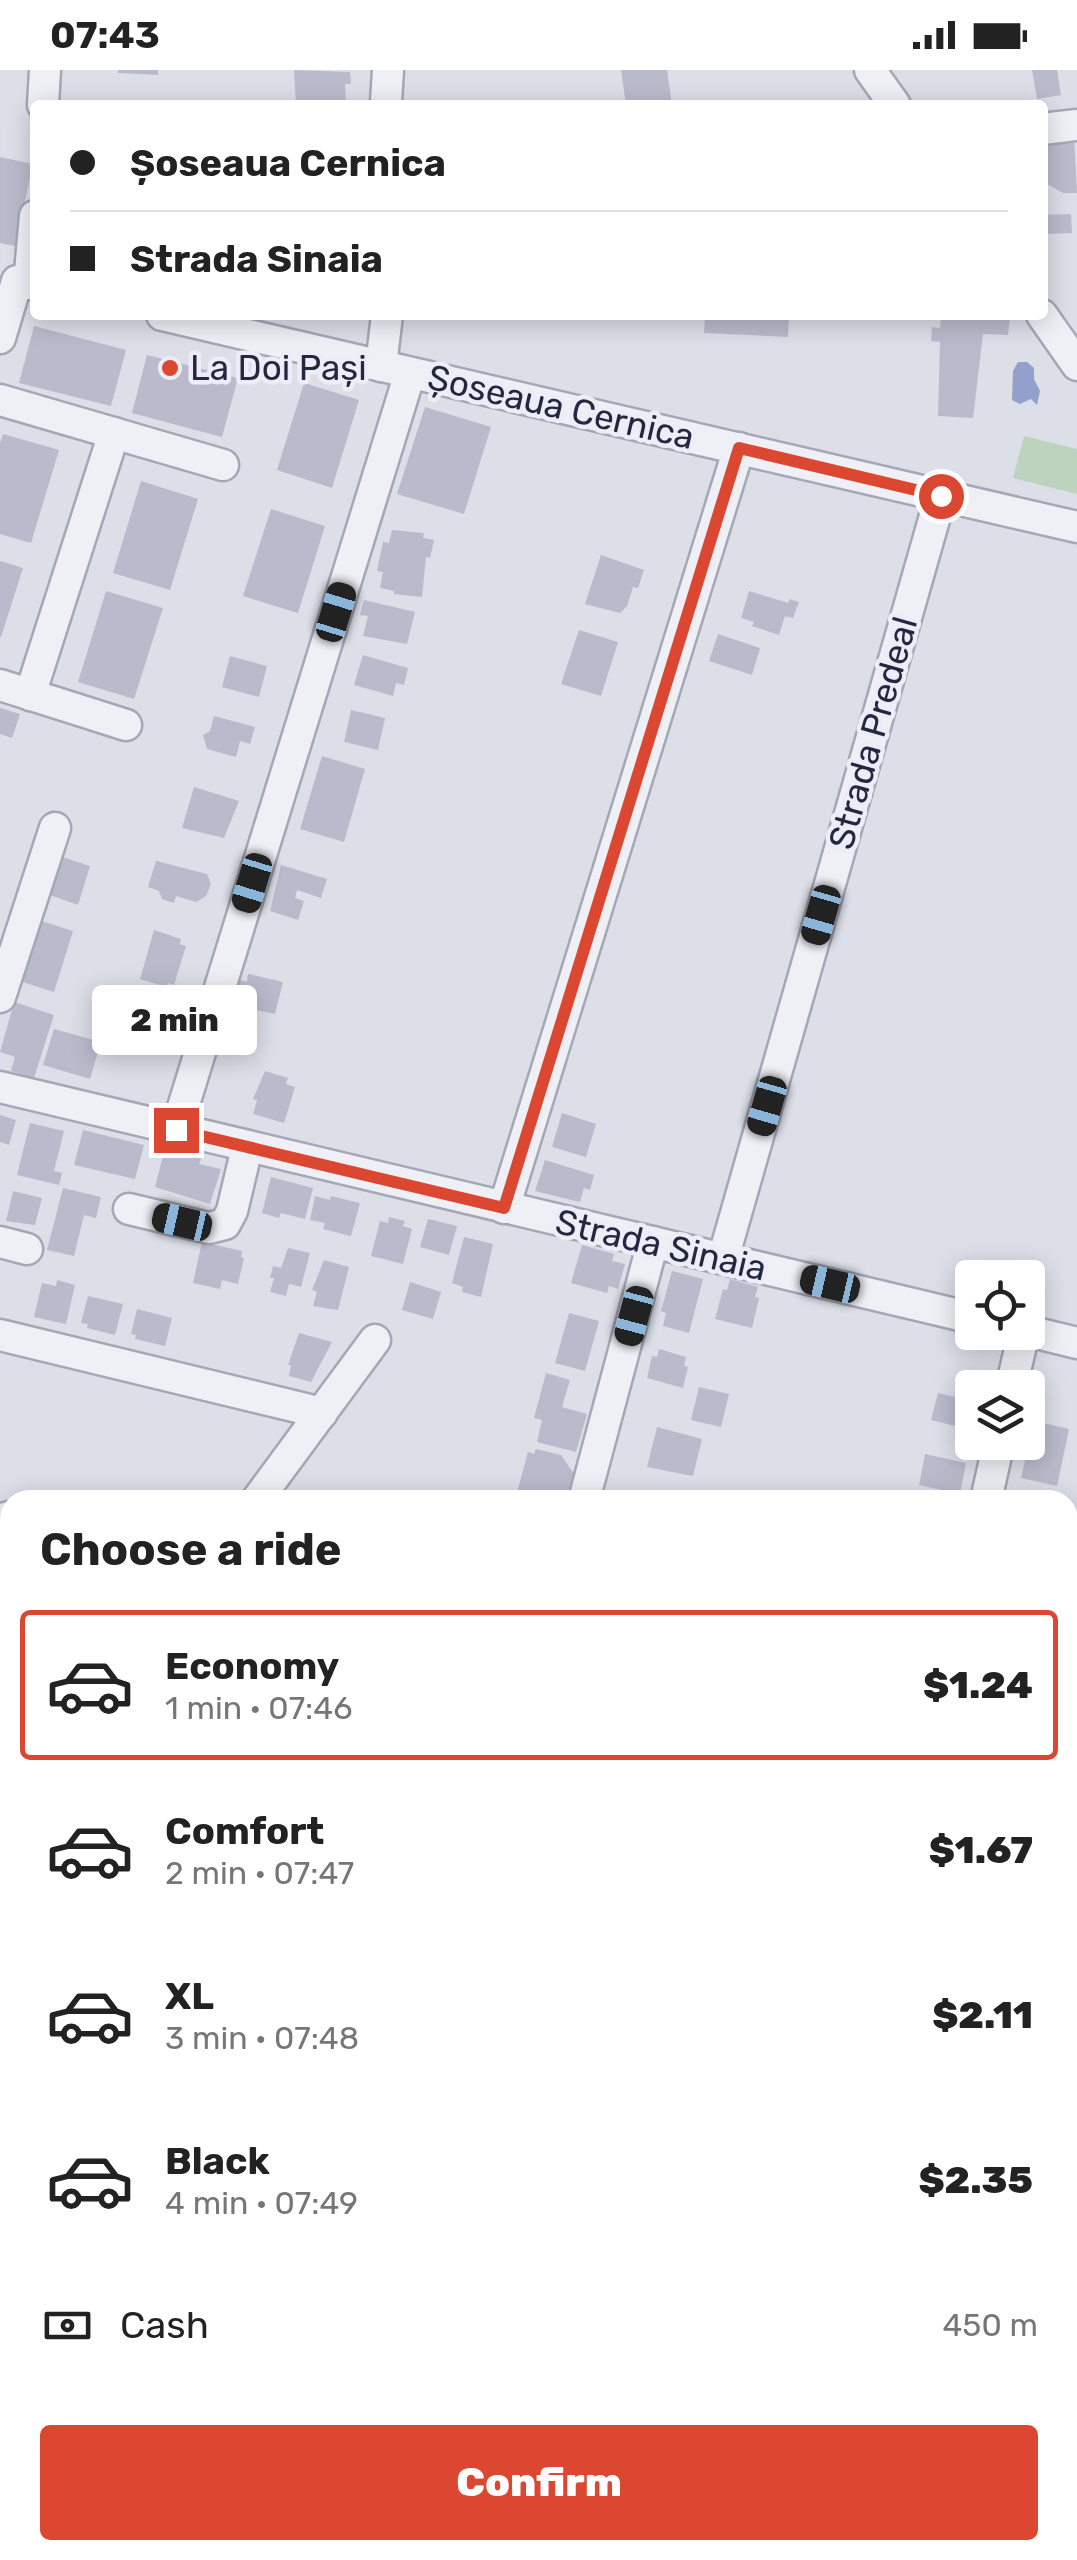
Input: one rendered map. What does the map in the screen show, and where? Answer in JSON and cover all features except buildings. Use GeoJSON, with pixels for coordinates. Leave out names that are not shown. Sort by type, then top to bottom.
{"type":"FeatureCollection","features":[{"type":"Feature","properties":{"kind":"street"},"geometry":{"type":"LineString","coordinates":[[43,100],[45,70]]}},
{"type":"Feature","properties":{"kind":"street"},"geometry":{"type":"LineString","coordinates":[[386,100],[388,70]]}},
{"type":"Feature","properties":{"kind":"street"},"geometry":{"type":"LineString","coordinates":[[870,70],[891,100]]}},
{"type":"Feature","properties":{"kind":"street"},"geometry":{"type":"LineString","coordinates":[[1048,128],[1077,124]]}},
{"type":"Feature","properties":{"kind":"street"},"geometry":{"type":"LineString","coordinates":[[0,338],[20,282],[30,238]]}},
{"type":"Feature","properties":{"kind":"street","name":"Șoseaua Cernica"},"geometry":{"type":"LineString","coordinates":[[184,320],[1077,527]]}},
{"type":"Feature","properties":{"kind":"street"},"geometry":{"type":"LineString","coordinates":[[176,1130],[395,369],[387,320]]}},
{"type":"Feature","properties":{"kind":"street"},"geometry":{"type":"LineString","coordinates":[[1046,320],[1077,365]]}},
{"type":"Feature","properties":{"kind":"street"},"geometry":{"type":"LineString","coordinates":[[0,400],[224,465]]}},
{"type":"Feature","properties":{"kind":"street"},"geometry":{"type":"LineString","coordinates":[[30,695],[114,433]]}},
{"type":"Feature","properties":{"kind":"street"},"geometry":{"type":"LineString","coordinates":[[504,1208],[739,448]]}},
{"type":"Feature","properties":{"kind":"street","name":"Strada Predeal"},"geometry":{"type":"LineString","coordinates":[[723,1259],[941,496]]}},
{"type":"Feature","properties":{"kind":"street"},"geometry":{"type":"LineString","coordinates":[[0,685],[126,725]]}},
{"type":"Feature","properties":{"kind":"street"},"geometry":{"type":"LineString","coordinates":[[0,997],[55,828]]}},
{"type":"Feature","properties":{"kind":"street","name":"Strada Sinaia"},"geometry":{"type":"LineString","coordinates":[[0,1087],[955,1314]]}},
{"type":"Feature","properties":{"kind":"street"},"geometry":{"type":"LineString","coordinates":[[129,1209],[208,1228],[225,1224],[232,1211],[247,1148]]}},
{"type":"Feature","properties":{"kind":"street"},"geometry":{"type":"LineString","coordinates":[[587,1490],[653,1242]]}},
{"type":"Feature","properties":{"kind":"street"},"geometry":{"type":"LineString","coordinates":[[0,1335],[322,1413]]}},
{"type":"Feature","properties":{"kind":"street"},"geometry":{"type":"LineString","coordinates":[[1045,1336],[1077,1343]]}},
{"type":"Feature","properties":{"kind":"street"},"geometry":{"type":"LineString","coordinates":[[264,1490],[375,1340]]}},
{"type":"Feature","properties":{"kind":"street"},"geometry":{"type":"LineString","coordinates":[[988,1490],[995,1460]]}},
{"type":"Feature","properties":{"kind":"green space"},"geometry":{"type":"Polygon","coordinates":[[[1024,436],[1077,449],[1077,494],[1013,478],[1024,436]]]}},
{"type":"Feature","properties":{"kind":"water"},"geometry":{"type":"Polygon","coordinates":[[[1018,362],[1027,362],[1034,368],[1040,391],[1037,405],[1031,399],[1020,404],[1012,400],[1013,371],[1018,362]]]}},
{"type":"Feature","properties":{"kind":"place","name":"La Doi Pași"},"geometry":{"type":"Point","coordinates":[170,368]}},
{"type":"Feature","properties":{"kind":"route"},"geometry":{"type":"LineString","coordinates":[[176,1130],[504,1208],[739,448],[941,496]]}}]}
